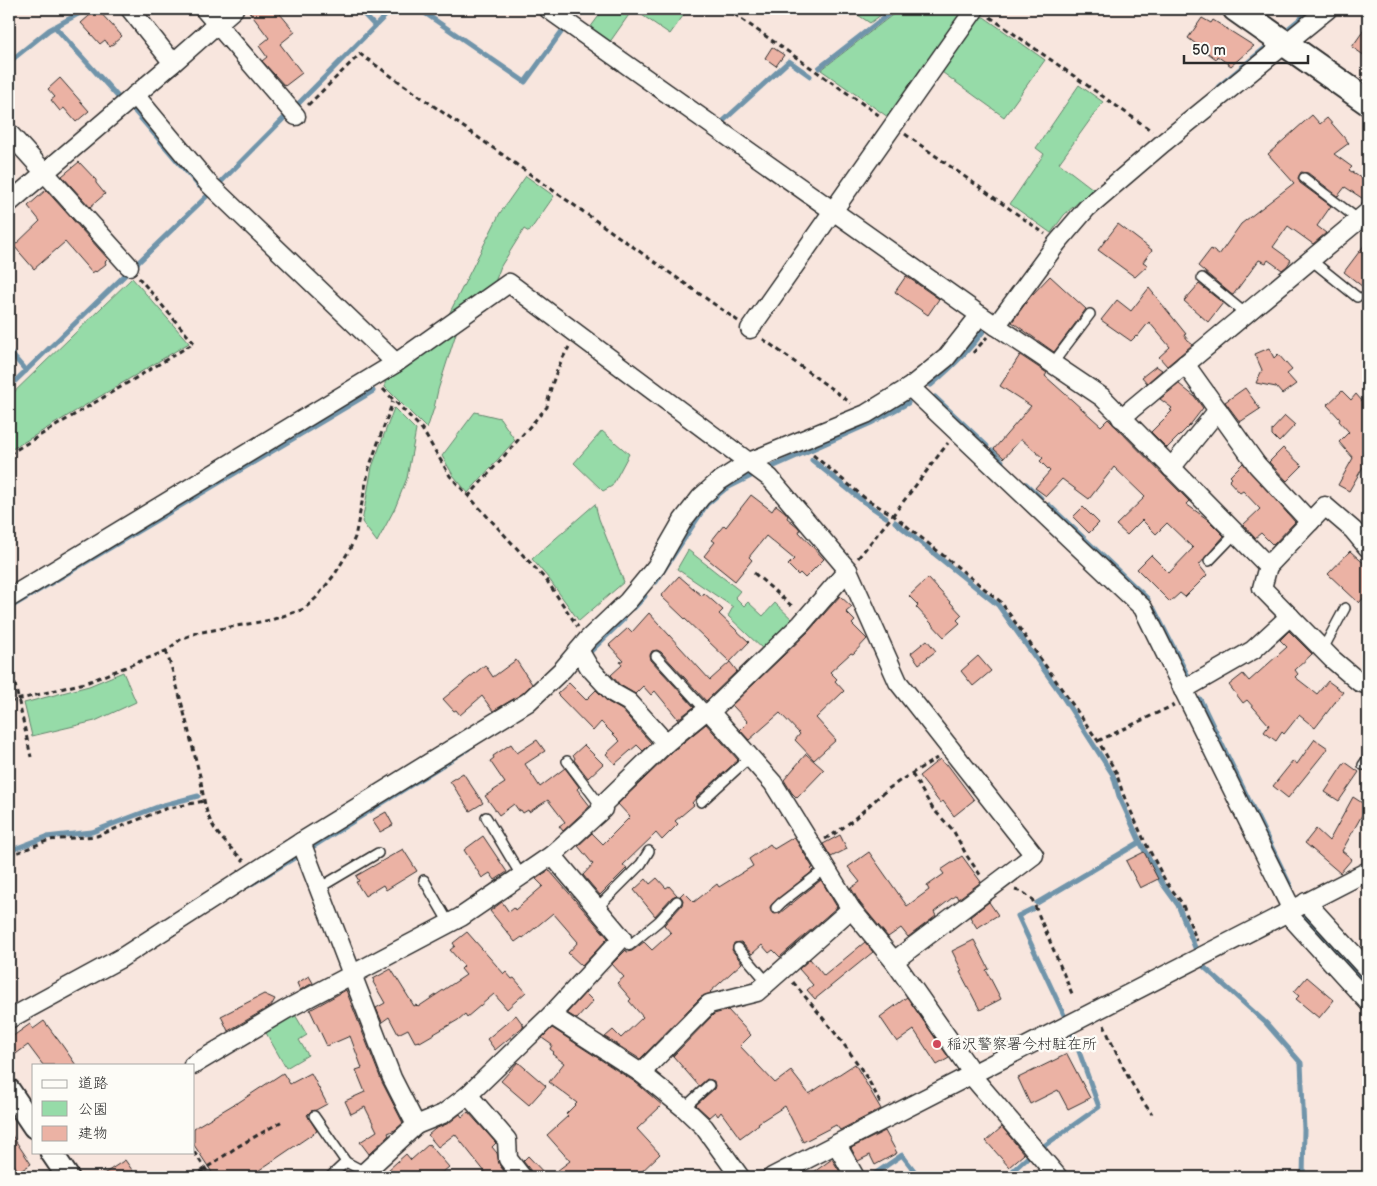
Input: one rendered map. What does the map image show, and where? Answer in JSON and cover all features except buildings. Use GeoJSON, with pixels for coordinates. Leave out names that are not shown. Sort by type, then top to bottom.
{"type":"FeatureCollection","features":[{"type":"Feature","properties":{"kind":"main road"},"geometry":{"type":"LineString","coordinates":[[1236,9],[1368,102]]}},
{"type":"Feature","properties":{"kind":"street"},"geometry":{"type":"LineString","coordinates":[[130,9],[173,63]]}},
{"type":"Feature","properties":{"kind":"street"},"geometry":{"type":"LineString","coordinates":[[204,9],[292,111]]}},
{"type":"Feature","properties":{"kind":"street"},"geometry":{"type":"LineString","coordinates":[[9,203],[234,9]]}},
{"type":"Feature","properties":{"kind":"street"},"geometry":{"type":"LineString","coordinates":[[548,9],[980,315],[1102,397],[1268,566]]}},
{"type":"Feature","properties":{"kind":"street"},"geometry":{"type":"LineString","coordinates":[[996,326],[1057,243],[1087,208],[1284,43],[1328,9]]}},
{"type":"Feature","properties":{"kind":"street"},"geometry":{"type":"LineString","coordinates":[[750,329],[833,211],[981,12]]}},
{"type":"Feature","properties":{"kind":"street"},"geometry":{"type":"LineString","coordinates":[[135,95],[213,187],[396,363]]}},
{"type":"Feature","properties":{"kind":"street"},"geometry":{"type":"LineString","coordinates":[[9,133],[133,270]]}},
{"type":"Feature","properties":{"kind":"street"},"geometry":{"type":"LineString","coordinates":[[1121,418],[1364,216]]}},
{"type":"Feature","properties":{"kind":"street"},"geometry":{"type":"LineString","coordinates":[[9,598],[396,363],[509,282],[770,478],[848,570],[898,682],[1034,855],[894,961]]}},
{"type":"Feature","properties":{"kind":"street"},"geometry":{"type":"LineString","coordinates":[[9,1019],[121,958],[301,842],[528,702],[563,669],[583,645],[628,601],[656,567],[684,520],[701,497],[718,482],[750,462],[866,414],[910,386],[946,358],[980,315]]}},
{"type":"Feature","properties":{"kind":"street"},"geometry":{"type":"LineString","coordinates":[[1185,364],[1257,465],[1310,522]]}},
{"type":"Feature","properties":{"kind":"street"},"geometry":{"type":"LineString","coordinates":[[910,386],[1143,608],[1295,908],[1368,1002]]}},
{"type":"Feature","properties":{"kind":"street"},"geometry":{"type":"LineString","coordinates":[[1171,468],[1218,410]]}},
{"type":"Feature","properties":{"kind":"street"},"geometry":{"type":"LineString","coordinates":[[1368,548],[1353,530],[1325,506],[1268,566],[1262,588],[1359,682],[1368,685]]}},
{"type":"Feature","properties":{"kind":"street"},"geometry":{"type":"LineString","coordinates":[[195,1064],[285,1010],[450,923],[522,877],[552,855],[603,809],[601,806],[666,744],[703,712],[709,712],[806,618],[848,570]]}},
{"type":"Feature","properties":{"kind":"street"},"geometry":{"type":"LineString","coordinates":[[1185,694],[1253,650],[1290,616]]}},
{"type":"Feature","properties":{"kind":"street"},"geometry":{"type":"LineString","coordinates":[[583,645],[589,667],[614,693],[629,702],[666,744]]}},
{"type":"Feature","properties":{"kind":"street"},"geometry":{"type":"LineString","coordinates":[[709,712],[773,783],[851,909],[894,961],[972,1074],[1058,1177]]}},
{"type":"Feature","properties":{"kind":"street"},"geometry":{"type":"LineString","coordinates":[[301,842],[392,1078],[416,1125]]}},
{"type":"Feature","properties":{"kind":"street"},"geometry":{"type":"LineString","coordinates":[[367,1175],[416,1125],[443,1114],[468,1095],[551,1015],[622,938],[552,855]]}},
{"type":"Feature","properties":{"kind":"street"},"geometry":{"type":"LineString","coordinates":[[772,1177],[1368,871]]}},
{"type":"Feature","properties":{"kind":"street"},"geometry":{"type":"LineString","coordinates":[[1295,908],[1368,970]]}},
{"type":"Feature","properties":{"kind":"street"},"geometry":{"type":"LineString","coordinates":[[641,1073],[709,1004],[757,992],[851,909]]}},
{"type":"Feature","properties":{"kind":"street"},"geometry":{"type":"LineString","coordinates":[[551,1015],[641,1073],[684,1108],[704,1127],[740,1177]]}},
{"type":"Feature","properties":{"kind":"street"},"geometry":{"type":"LineString","coordinates":[[9,1090],[32,1124]]}},
{"type":"Feature","properties":{"kind":"street"},"geometry":{"type":"LineString","coordinates":[[468,1095],[507,1140],[508,1159],[522,1177]]}},
{"type":"Feature","properties":{"kind":"street"},"geometry":{"type":"LineString","coordinates":[[837,1145],[855,1177]]}},
{"type":"Feature","properties":{"kind":"street"},"geometry":{"type":"LineString","coordinates":[[52,1154],[68,1177]]}},
{"type":"Feature","properties":{"kind":"lane"},"geometry":{"type":"LineString","coordinates":[[1304,178],[1364,216]]}},
{"type":"Feature","properties":{"kind":"lane"},"geometry":{"type":"LineString","coordinates":[[1311,260],[1357,297]]}},
{"type":"Feature","properties":{"kind":"lane"},"geometry":{"type":"LineString","coordinates":[[1202,278],[1246,314]]}},
{"type":"Feature","properties":{"kind":"lane"},"geometry":{"type":"LineString","coordinates":[[1053,363],[1090,314]]}},
{"type":"Feature","properties":{"kind":"lane"},"geometry":{"type":"LineString","coordinates":[[1209,561],[1236,533]]}},
{"type":"Feature","properties":{"kind":"lane"},"geometry":{"type":"LineString","coordinates":[[1323,649],[1345,608]]}},
{"type":"Feature","properties":{"kind":"lane"},"geometry":{"type":"LineString","coordinates":[[656,656],[709,712]]}},
{"type":"Feature","properties":{"kind":"lane"},"geometry":{"type":"LineString","coordinates":[[701,802],[750,757]]}},
{"type":"Feature","properties":{"kind":"lane"},"geometry":{"type":"LineString","coordinates":[[567,762],[601,806]]}},
{"type":"Feature","properties":{"kind":"lane"},"geometry":{"type":"LineString","coordinates":[[486,817],[522,877]]}},
{"type":"Feature","properties":{"kind":"lane"},"geometry":{"type":"LineString","coordinates":[[597,908],[641,864],[649,851]]}},
{"type":"Feature","properties":{"kind":"lane"},"geometry":{"type":"LineString","coordinates":[[319,888],[378,853]]}},
{"type":"Feature","properties":{"kind":"lane"},"geometry":{"type":"LineString","coordinates":[[776,908],[825,869]]}},
{"type":"Feature","properties":{"kind":"lane"},"geometry":{"type":"LineString","coordinates":[[424,880],[450,923]]}},
{"type":"Feature","properties":{"kind":"lane"},"geometry":{"type":"LineString","coordinates":[[622,938],[630,945],[659,922],[677,901]]}},
{"type":"Feature","properties":{"kind":"lane"},"geometry":{"type":"LineString","coordinates":[[738,948],[768,983]]}},
{"type":"Feature","properties":{"kind":"lane"},"geometry":{"type":"LineString","coordinates":[[684,1108],[709,1085]]}},
{"type":"Feature","properties":{"kind":"lane"},"geometry":{"type":"LineString","coordinates":[[314,1116],[346,1162],[367,1175]]}},
{"type":"Feature","properties":{"kind":"lane"},"geometry":{"type":"LineString","coordinates":[[330,1177],[346,1162]]}},
{"type":"Feature","properties":{"kind":"path"},"geometry":{"type":"LineString","coordinates":[[981,12],[1152,131],[1163,143]]}},
{"type":"Feature","properties":{"kind":"path"},"geometry":{"type":"LineString","coordinates":[[292,111],[360,54],[750,329],[866,414]]}},
{"type":"Feature","properties":{"kind":"path"},"geometry":{"type":"LineString","coordinates":[[9,454],[194,343],[133,270]]}},
{"type":"Feature","properties":{"kind":"path"},"geometry":{"type":"LineString","coordinates":[[468,497],[547,407],[554,378],[567,349],[578,334]]}},
{"type":"Feature","properties":{"kind":"path"},"geometry":{"type":"LineString","coordinates":[[372,378],[422,429],[450,476],[468,497],[547,581],[583,645]]}},
{"type":"Feature","properties":{"kind":"path"},"geometry":{"type":"LineString","coordinates":[[9,702],[88,682],[166,650],[181,639],[196,633],[271,620],[304,609],[316,598],[335,574],[353,543],[369,468],[393,401]]}},
{"type":"Feature","properties":{"kind":"path"},"geometry":{"type":"LineString","coordinates":[[848,570],[958,432]]}},
{"type":"Feature","properties":{"kind":"path"},"geometry":{"type":"LineString","coordinates":[[813,455],[866,499],[893,515],[1001,602],[1098,741],[1116,772],[1123,794],[1166,882],[1182,903],[1203,955]]}},
{"type":"Feature","properties":{"kind":"path"},"geometry":{"type":"LineString","coordinates":[[754,573],[806,618]]}},
{"type":"Feature","properties":{"kind":"path"},"geometry":{"type":"LineString","coordinates":[[166,650],[179,691],[201,780],[204,801],[211,823],[254,872]]}},
{"type":"Feature","properties":{"kind":"path"},"geometry":{"type":"LineString","coordinates":[[9,657],[32,757]]}},
{"type":"Feature","properties":{"kind":"path"},"geometry":{"type":"LineString","coordinates":[[1098,741],[1185,694]]}},
{"type":"Feature","properties":{"kind":"path"},"geometry":{"type":"LineString","coordinates":[[811,846],[838,832],[857,818],[888,789],[951,749]]}},
{"type":"Feature","properties":{"kind":"path"},"geometry":{"type":"LineString","coordinates":[[912,774],[933,809],[953,830],[967,856],[993,887],[1022,892],[1032,899],[1073,996]]}},
{"type":"Feature","properties":{"kind":"path"},"geometry":{"type":"LineString","coordinates":[[9,856],[49,840],[96,836],[165,809],[204,801]]}},
{"type":"Feature","properties":{"kind":"path"},"geometry":{"type":"LineString","coordinates":[[783,970],[841,1040],[861,1068],[888,1118]]}},
{"type":"Feature","properties":{"kind":"path"},"geometry":{"type":"LineString","coordinates":[[1097,1010],[1113,1047],[1144,1104],[1152,1114]]}},
{"type":"Feature","properties":{"kind":"path"},"geometry":{"type":"LineString","coordinates":[[193,1177],[250,1138],[284,1120]]}},
{"type":"Feature","properties":{"kind":"path"},"geometry":{"type":"LineString","coordinates":[[195,1154],[211,1177]]}},
{"type":"Feature","properties":{"kind":"green space"},"geometry":{"type":"Polygon","coordinates":[[[604,9],[633,9],[607,46],[587,32],[604,9]]]}},
{"type":"Feature","properties":{"kind":"green space"},"geometry":{"type":"Polygon","coordinates":[[[633,9],[688,9],[670,34],[633,9]]]}},
{"type":"Feature","properties":{"kind":"green space"},"geometry":{"type":"Polygon","coordinates":[[[849,9],[889,9],[870,23],[849,9]]]}},
{"type":"Feature","properties":{"kind":"green space"},"geometry":{"type":"Polygon","coordinates":[[[900,9],[966,9],[893,116],[888,117],[821,70],[900,9]]]}},
{"type":"Feature","properties":{"kind":"green space"},"geometry":{"type":"Polygon","coordinates":[[[984,17],[1045,60],[1004,117],[939,70],[976,18],[984,17]]]}},
{"type":"Feature","properties":{"kind":"green space"},"geometry":{"type":"Polygon","coordinates":[[[1079,85],[1103,102],[1059,163],[1093,189],[1064,215],[1051,233],[1010,204],[1044,154],[1036,148],[1079,85]]]}},
{"type":"Feature","properties":{"kind":"green space"},"geometry":{"type":"Polygon","coordinates":[[[526,176],[554,196],[529,232],[524,229],[501,266],[495,282],[448,316],[500,213],[526,176]]]}},
{"type":"Feature","properties":{"kind":"green space"},"geometry":{"type":"Polygon","coordinates":[[[132,278],[189,343],[9,451],[9,397],[132,278]]]}},
{"type":"Feature","properties":{"kind":"green space"},"geometry":{"type":"Polygon","coordinates":[[[458,327],[427,429],[385,387],[385,382],[458,327]]]}},
{"type":"Feature","properties":{"kind":"green space"},"geometry":{"type":"Polygon","coordinates":[[[394,408],[416,430],[407,478],[395,508],[377,542],[362,522],[372,467],[394,408]]]}},
{"type":"Feature","properties":{"kind":"green space"},"geometry":{"type":"Polygon","coordinates":[[[475,412],[500,418],[515,440],[468,493],[453,475],[442,456],[475,412]]]}},
{"type":"Feature","properties":{"kind":"green space"},"geometry":{"type":"Polygon","coordinates":[[[602,431],[629,454],[612,486],[603,491],[574,463],[602,431]]]}},
{"type":"Feature","properties":{"kind":"green space"},"geometry":{"type":"Polygon","coordinates":[[[595,504],[624,582],[579,621],[532,559],[595,504]]]}},
{"type":"Feature","properties":{"kind":"green space"},"geometry":{"type":"Polygon","coordinates":[[[688,550],[740,591],[735,597],[744,606],[748,602],[763,616],[775,603],[794,621],[765,651],[728,616],[733,607],[677,569],[688,550]]]}},
{"type":"Feature","properties":{"kind":"green space"},"geometry":{"type":"Polygon","coordinates":[[[123,672],[136,702],[95,721],[32,736],[24,703],[89,686],[123,672]]]}},
{"type":"Feature","properties":{"kind":"green space"},"geometry":{"type":"Polygon","coordinates":[[[294,1013],[307,1035],[299,1040],[308,1055],[286,1068],[265,1031],[294,1013]]]}},
{"type":"Feature","properties":{"kind":"waterway"},"geometry":{"type":"LineString","coordinates":[[9,62],[49,30],[87,9]]}},
{"type":"Feature","properties":{"kind":"waterway"},"geometry":{"type":"LineString","coordinates":[[359,9],[375,26]]}},
{"type":"Feature","properties":{"kind":"waterway"},"geometry":{"type":"LineString","coordinates":[[9,387],[208,195],[392,9]]}},
{"type":"Feature","properties":{"kind":"waterway"},"geometry":{"type":"LineString","coordinates":[[419,9],[525,82],[565,27],[567,29]]}},
{"type":"Feature","properties":{"kind":"waterway"},"geometry":{"type":"LineString","coordinates":[[819,68],[895,9]]}},
{"type":"Feature","properties":{"kind":"waterway"},"geometry":{"type":"LineString","coordinates":[[1289,28],[1312,9]]}},
{"type":"Feature","properties":{"kind":"waterway"},"geometry":{"type":"LineString","coordinates":[[55,27],[119,98]]}},
{"type":"Feature","properties":{"kind":"waterway"},"geometry":{"type":"LineString","coordinates":[[1218,87],[1264,49]]}},
{"type":"Feature","properties":{"kind":"waterway"},"geometry":{"type":"LineString","coordinates":[[720,124],[789,61],[810,76]]}},
{"type":"Feature","properties":{"kind":"waterway"},"geometry":{"type":"LineString","coordinates":[[132,108],[199,186]]}},
{"type":"Feature","properties":{"kind":"waterway"},"geometry":{"type":"LineString","coordinates":[[931,385],[961,357],[987,326]]}},
{"type":"Feature","properties":{"kind":"waterway"},"geometry":{"type":"LineString","coordinates":[[9,351],[26,371]]}},
{"type":"Feature","properties":{"kind":"waterway"},"geometry":{"type":"LineString","coordinates":[[9,608],[373,391]]}},
{"type":"Feature","properties":{"kind":"waterway"},"geometry":{"type":"LineString","coordinates":[[935,397],[987,446]]}},
{"type":"Feature","properties":{"kind":"waterway"},"geometry":{"type":"LineString","coordinates":[[770,468],[871,423],[908,403]]}},
{"type":"Feature","properties":{"kind":"waterway"},"geometry":{"type":"LineString","coordinates":[[992,451],[1002,461]]}},
{"type":"Feature","properties":{"kind":"waterway"},"geometry":{"type":"LineString","coordinates":[[812,460],[864,502],[886,517]]}},
{"type":"Feature","properties":{"kind":"waterway"},"geometry":{"type":"LineString","coordinates":[[656,582],[707,504],[725,489],[751,476]]}},
{"type":"Feature","properties":{"kind":"waterway"},"geometry":{"type":"LineString","coordinates":[[1026,484],[1041,498]]}},
{"type":"Feature","properties":{"kind":"waterway"},"geometry":{"type":"LineString","coordinates":[[1049,505],[1148,599]]}},
{"type":"Feature","properties":{"kind":"waterway"},"geometry":{"type":"LineString","coordinates":[[895,522],[998,605],[1059,691],[1113,775],[1119,796],[1140,842],[1162,883],[1178,905],[1196,950]]}},
{"type":"Feature","properties":{"kind":"waterway"},"geometry":{"type":"LineString","coordinates":[[634,608],[645,596]]}},
{"type":"Feature","properties":{"kind":"waterway"},"geometry":{"type":"LineString","coordinates":[[1154,609],[1188,676]]}},
{"type":"Feature","properties":{"kind":"waterway"},"geometry":{"type":"LineString","coordinates":[[589,653],[624,619]]}},
{"type":"Feature","properties":{"kind":"waterway"},"geometry":{"type":"LineString","coordinates":[[1200,699],[1291,887]]}},
{"type":"Feature","properties":{"kind":"waterway"},"geometry":{"type":"LineString","coordinates":[[311,848],[468,749]]}},
{"type":"Feature","properties":{"kind":"waterway"},"geometry":{"type":"LineString","coordinates":[[9,851],[46,837],[92,832],[160,806],[198,796]]}},
{"type":"Feature","properties":{"kind":"waterway"},"geometry":{"type":"LineString","coordinates":[[1037,903],[1140,842]]}},
{"type":"Feature","properties":{"kind":"waterway"},"geometry":{"type":"LineString","coordinates":[[248,886],[299,855]]}},
{"type":"Feature","properties":{"kind":"waterway"},"geometry":{"type":"LineString","coordinates":[[1032,909],[1018,916],[1065,1017]]}},
{"type":"Feature","properties":{"kind":"waterway"},"geometry":{"type":"LineString","coordinates":[[1306,916],[1368,984]]}},
{"type":"Feature","properties":{"kind":"waterway"},"geometry":{"type":"LineString","coordinates":[[1204,967],[1266,1023],[1301,1063],[1304,1130],[1303,1177]]}},
{"type":"Feature","properties":{"kind":"waterway"},"geometry":{"type":"LineString","coordinates":[[1041,1148],[1099,1107],[1072,1032]]}},
{"type":"Feature","properties":{"kind":"waterway"},"geometry":{"type":"LineString","coordinates":[[870,1177],[902,1155],[919,1177]]}},
{"type":"Feature","properties":{"kind":"waterway"},"geometry":{"type":"LineString","coordinates":[[1006,1177],[1030,1155]]}},
{"type":"Feature","properties":{"kind":"place","name":"稲沢警察署今村駐在所"},"geometry":{"type":"Point","coordinates":[937,1044]}}]}
